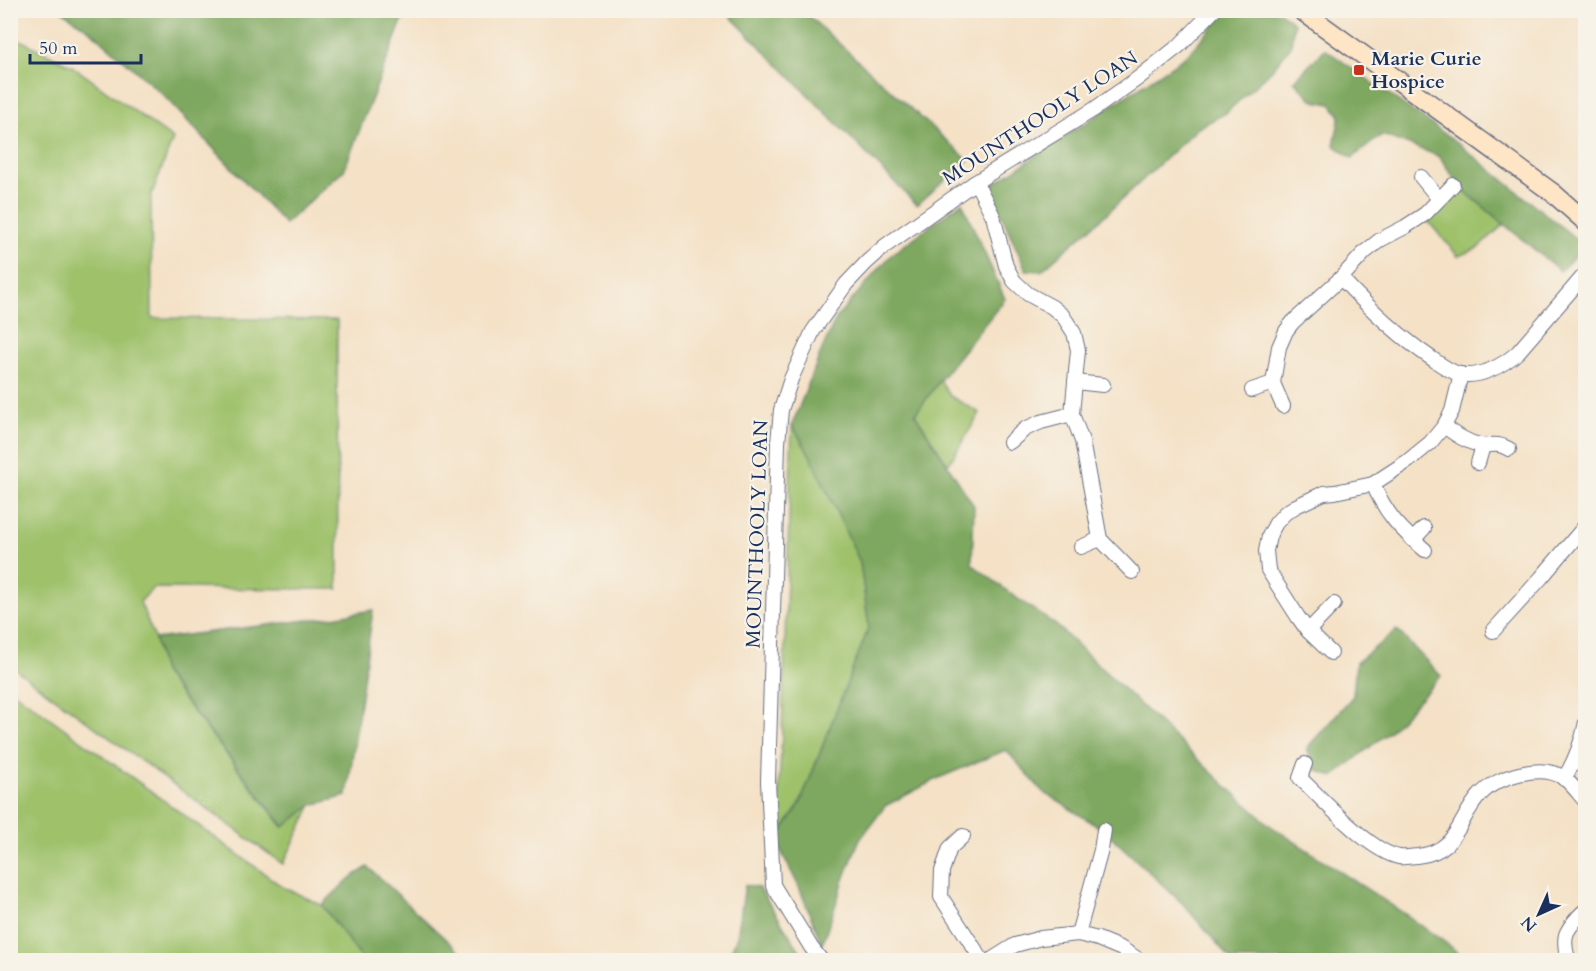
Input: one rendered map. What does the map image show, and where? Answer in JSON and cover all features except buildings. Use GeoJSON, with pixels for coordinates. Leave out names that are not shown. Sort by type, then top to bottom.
{"type":"FeatureCollection","features":[{"type":"Feature","properties":{"kind":"main road"},"geometry":{"type":"LineString","coordinates":[[1301,10],[1553,193],[1586,222]]}},
{"type":"Feature","properties":{"kind":"street","name":"MOUNTHOOLY LOAN"},"geometry":{"type":"LineString","coordinates":[[820,960],[773,885],[768,781],[777,455],[781,410],[791,379],[813,331],[846,284],[885,246],[974,183],[1094,110],[1180,45],[1214,10]]}},
{"type":"Feature","properties":{"kind":"street"},"geometry":{"type":"LineString","coordinates":[[1421,177],[1439,199]]}},
{"type":"Feature","properties":{"kind":"street"},"geometry":{"type":"LineString","coordinates":[[974,183],[993,216],[1006,266],[1011,276],[1028,294],[1063,316],[1074,333],[1078,350],[1072,414],[1082,441],[1100,539],[1132,572]]}},
{"type":"Feature","properties":{"kind":"street"},"geometry":{"type":"LineString","coordinates":[[1282,406],[1273,383],[1279,347],[1286,331],[1372,246],[1425,214],[1453,185]]}},
{"type":"Feature","properties":{"kind":"street"},"geometry":{"type":"LineString","coordinates":[[1341,278],[1394,331],[1447,368],[1461,374],[1480,373],[1507,362],[1586,273]]}},
{"type":"Feature","properties":{"kind":"street"},"geometry":{"type":"LineString","coordinates":[[1331,653],[1308,631],[1269,570],[1266,551],[1269,536],[1285,513],[1296,506],[1324,493],[1372,484],[1408,461],[1430,443],[1444,426],[1452,411],[1461,374]]}},
{"type":"Feature","properties":{"kind":"street"},"geometry":{"type":"LineString","coordinates":[[1075,382],[1103,385]]}},
{"type":"Feature","properties":{"kind":"street"},"geometry":{"type":"LineString","coordinates":[[1252,390],[1273,383]]}},
{"type":"Feature","properties":{"kind":"street"},"geometry":{"type":"LineString","coordinates":[[1010,442],[1025,429],[1041,422],[1072,414]]}},
{"type":"Feature","properties":{"kind":"street"},"geometry":{"type":"LineString","coordinates":[[1444,426],[1468,442],[1483,446],[1498,444],[1509,449]]}},
{"type":"Feature","properties":{"kind":"street"},"geometry":{"type":"LineString","coordinates":[[1478,463],[1483,446]]}},
{"type":"Feature","properties":{"kind":"street"},"geometry":{"type":"LineString","coordinates":[[1372,484],[1381,502],[1398,526],[1425,550]]}},
{"type":"Feature","properties":{"kind":"street"},"geometry":{"type":"LineString","coordinates":[[1493,631],[1586,525]]}},
{"type":"Feature","properties":{"kind":"street"},"geometry":{"type":"LineString","coordinates":[[1413,540],[1424,528]]}},
{"type":"Feature","properties":{"kind":"street"},"geometry":{"type":"LineString","coordinates":[[1081,547],[1100,539]]}},
{"type":"Feature","properties":{"kind":"street"},"geometry":{"type":"LineString","coordinates":[[1308,631],[1334,604]]}},
{"type":"Feature","properties":{"kind":"street"},"geometry":{"type":"LineString","coordinates":[[1564,778],[1571,767],[1586,722]]}},
{"type":"Feature","properties":{"kind":"street"},"geometry":{"type":"LineString","coordinates":[[1305,764],[1300,778],[1362,837],[1400,857],[1425,855],[1443,846],[1456,834],[1472,804],[1482,793],[1502,780],[1530,771],[1546,771],[1564,778],[1586,802]]}},
{"type":"Feature","properties":{"kind":"street"},"geometry":{"type":"LineString","coordinates":[[1078,933],[1101,850],[1104,830]]}},
{"type":"Feature","properties":{"kind":"street"},"geometry":{"type":"LineString","coordinates":[[963,836],[950,848],[942,871],[942,897],[982,960]]}},
{"type":"Feature","properties":{"kind":"street"},"geometry":{"type":"LineString","coordinates":[[1569,960],[1566,934],[1580,914],[1586,910]]}},
{"type":"Feature","properties":{"kind":"street"},"geometry":{"type":"LineString","coordinates":[[991,960],[1015,945],[1041,938],[1078,933],[1122,949],[1139,960]]}},
{"type":"Feature","properties":{"kind":"green space"},"geometry":{"type":"Polygon","coordinates":[[[62,11],[406,11],[344,170],[285,224],[161,93],[92,32],[62,11]]]}},
{"type":"Feature","properties":{"kind":"green space"},"geometry":{"type":"Polygon","coordinates":[[[725,11],[803,11],[968,160],[917,205],[725,11]]]}},
{"type":"Feature","properties":{"kind":"green space"},"geometry":{"type":"Polygon","coordinates":[[[1227,11],[1279,11],[1294,23],[1291,46],[1271,71],[1226,113],[1198,128],[1101,219],[1041,271],[1026,270],[989,187],[1185,57],[1227,11]]]}},
{"type":"Feature","properties":{"kind":"green space"},"geometry":{"type":"Polygon","coordinates":[[[10,35],[72,66],[173,139],[151,196],[152,318],[337,320],[338,589],[153,588],[140,602],[155,639],[163,673],[283,827],[312,805],[283,864],[11,666],[10,35]]]}},
{"type":"Feature","properties":{"kind":"green space"},"geometry":{"type":"Polygon","coordinates":[[[1325,49],[1455,141],[1585,246],[1560,271],[1461,188],[1439,156],[1382,135],[1352,158],[1334,145],[1340,116],[1331,104],[1314,101],[1294,81],[1325,49]]]}},
{"type":"Feature","properties":{"kind":"green space"},"geometry":{"type":"Polygon","coordinates":[[[1461,188],[1504,224],[1478,248],[1458,256],[1427,220],[1461,188]]]}},
{"type":"Feature","properties":{"kind":"green space"},"geometry":{"type":"Polygon","coordinates":[[[962,202],[1005,299],[915,414],[974,506],[972,564],[1056,625],[1272,827],[1405,914],[1466,960],[1231,960],[1183,904],[1104,830],[1043,792],[1006,750],[941,777],[885,806],[859,841],[822,945],[799,887],[776,841],[800,804],[869,627],[860,562],[810,455],[792,425],[837,317],[891,255],[962,202]]]}},
{"type":"Feature","properties":{"kind":"green space"},"geometry":{"type":"Polygon","coordinates":[[[940,380],[950,396],[980,413],[948,465],[915,414],[940,380]]]}},
{"type":"Feature","properties":{"kind":"green space"},"geometry":{"type":"Polygon","coordinates":[[[792,425],[810,455],[860,562],[869,627],[800,804],[776,841],[782,732],[792,425]]]}},
{"type":"Feature","properties":{"kind":"green space"},"geometry":{"type":"Polygon","coordinates":[[[373,610],[347,796],[312,805],[284,827],[163,672],[155,639],[373,610]]]}},
{"type":"Feature","properties":{"kind":"green space"},"geometry":{"type":"Polygon","coordinates":[[[1397,630],[1441,676],[1391,730],[1333,777],[1314,769],[1307,748],[1353,696],[1356,663],[1397,630]]]}},
{"type":"Feature","properties":{"kind":"green space"},"geometry":{"type":"Polygon","coordinates":[[[10,689],[283,887],[322,905],[363,960],[11,960],[10,689]]]}},
{"type":"Feature","properties":{"kind":"green space"},"geometry":{"type":"Polygon","coordinates":[[[368,867],[468,960],[363,960],[322,905],[350,878],[368,867]]]}},
{"type":"Feature","properties":{"kind":"green space"},"geometry":{"type":"Polygon","coordinates":[[[745,885],[759,888],[806,960],[727,960],[737,937],[745,885]]]}},
{"type":"Feature","properties":{"kind":"place","name":"Marie Curie Hospice"},"geometry":{"type":"Point","coordinates":[1359,70]}}]}
